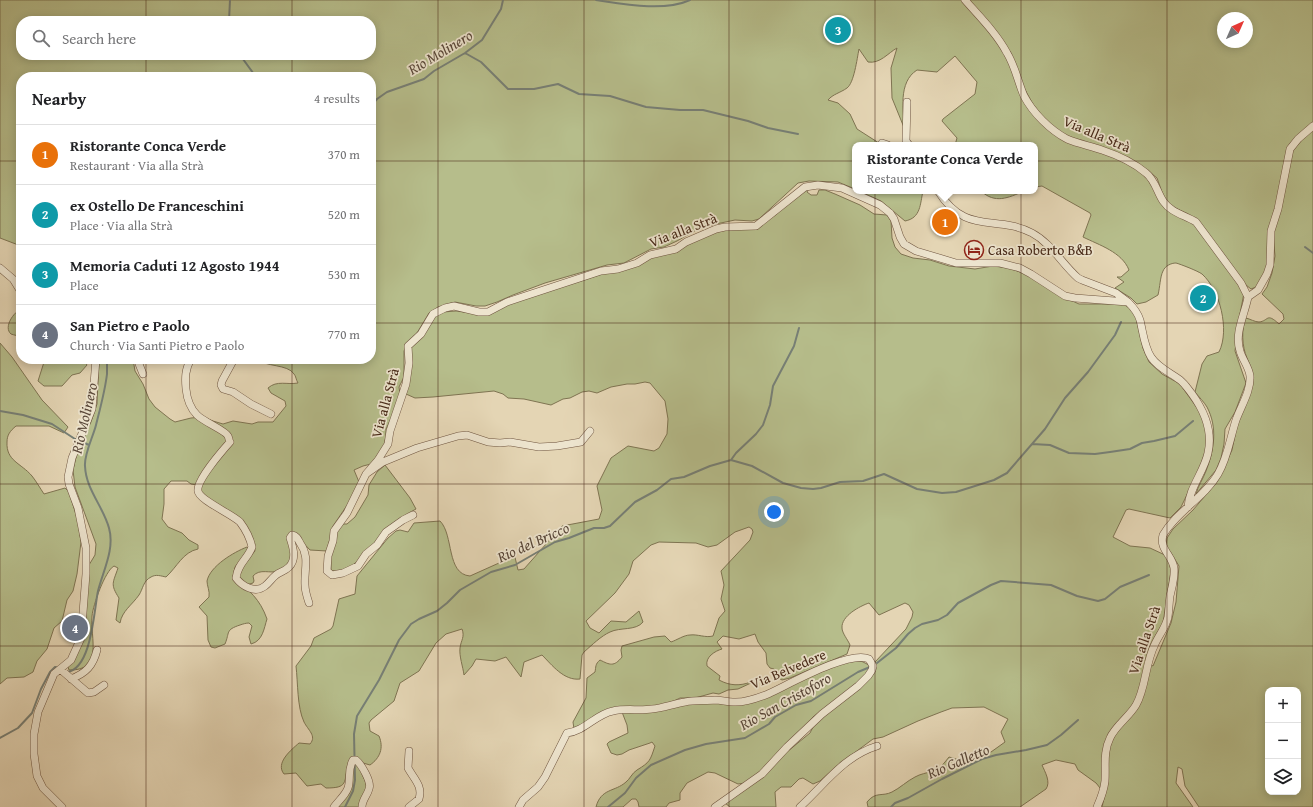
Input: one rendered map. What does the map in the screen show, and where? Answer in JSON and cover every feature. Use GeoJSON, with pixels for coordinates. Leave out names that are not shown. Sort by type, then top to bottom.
{"type":"FeatureCollection","features":[{"type":"Feature","properties":{"kind":"street","name":"Via alla Strà"},"geometry":{"type":"LineString","coordinates":[[965,0],[1001,42],[1008,54],[1024,96],[1047,124],[1068,139],[1124,158],[1146,172],[1154,183],[1163,201],[1171,210],[1196,222],[1241,283],[1248,297]]}},
{"type":"Feature","properties":{"kind":"street"},"geometry":{"type":"LineString","coordinates":[[906,142],[907,102]]}},
{"type":"Feature","properties":{"kind":"street","name":"Via alla Strà"},"geometry":{"type":"LineString","coordinates":[[1097,807],[1105,782],[1105,755],[1108,741],[1131,713],[1138,701],[1154,644],[1164,628],[1168,618],[1174,568],[1161,540],[1163,535],[1188,507],[1209,487],[1221,468],[1228,452],[1236,421],[1248,389],[1250,375],[1239,350],[1238,342],[1240,325],[1248,297],[1258,290],[1270,265],[1271,231],[1278,209],[1290,149],[1295,142],[1313,126]]}},
{"type":"Feature","properties":{"kind":"street","name":"Via alla Strà"},"geometry":{"type":"LineString","coordinates":[[366,474],[378,460],[388,444],[390,431],[406,384],[409,363],[408,346],[421,334],[433,314],[445,308],[454,306],[479,312],[488,312],[507,302],[601,271],[618,269],[637,263],[650,255],[676,248],[716,229],[725,227],[756,226],[805,187],[818,185],[842,188],[852,192]]}},
{"type":"Feature","properties":{"kind":"street","name":"Via alla Strà"},"geometry":{"type":"LineString","coordinates":[[855,194],[880,205],[890,213],[904,244],[921,253],[956,263],[1000,263],[1020,268],[1065,296],[1128,302],[1133,307],[1140,320],[1146,348],[1152,358],[1163,369],[1181,381],[1205,414],[1210,439],[1208,453],[1204,466],[1190,497],[1188,507]]}},
{"type":"Feature","properties":{"kind":"street"},"geometry":{"type":"LineString","coordinates":[[940,194],[949,206],[970,220],[1012,226],[1032,233],[1045,242],[1078,278],[1116,293],[1128,302]]}},
{"type":"Feature","properties":{"kind":"street"},"geometry":{"type":"LineString","coordinates":[[0,268],[13,279],[16,284]]}},
{"type":"Feature","properties":{"kind":"street"},"geometry":{"type":"LineString","coordinates":[[62,807],[43,788],[37,776],[34,754],[37,716],[54,674],[74,656],[81,638],[86,574],[86,548],[78,508],[68,477],[72,458],[79,438],[92,409],[96,364]]}},
{"type":"Feature","properties":{"kind":"street"},"geometry":{"type":"LineString","coordinates":[[139,364],[143,374]]}},
{"type":"Feature","properties":{"kind":"street"},"geometry":{"type":"LineString","coordinates":[[189,364],[185,376],[186,392],[189,403],[197,415],[226,433],[229,437],[230,442],[214,460],[202,480],[198,494],[204,500],[216,506],[239,522],[249,536],[252,547],[249,554],[238,568],[236,578],[240,583],[249,589],[260,589],[264,587],[276,575],[289,567],[294,553],[290,538],[294,535],[303,547],[306,556],[305,586],[309,603]]}},
{"type":"Feature","properties":{"kind":"street"},"geometry":{"type":"LineString","coordinates":[[231,364],[222,381],[221,385],[224,389],[233,392],[271,414]]}},
{"type":"Feature","properties":{"kind":"street"},"geometry":{"type":"LineString","coordinates":[[413,515],[386,532],[377,545],[366,554],[358,566],[343,574],[334,575],[327,571],[328,556],[333,541],[334,531],[347,513],[366,474],[383,462],[405,452],[458,436],[470,435],[474,438],[488,442],[510,442],[539,447],[581,442],[590,431]]}},
{"type":"Feature","properties":{"kind":"street"},"geometry":{"type":"LineString","coordinates":[[70,678],[85,672],[91,666],[95,660],[97,650]]}},
{"type":"Feature","properties":{"kind":"street","name":"Via Belvedere"},"geometry":{"type":"LineString","coordinates":[[519,807],[523,800],[538,787],[545,777],[567,733],[578,730],[605,714],[620,710],[664,708],[686,701],[742,701],[768,694],[800,678],[843,661],[857,657],[869,659],[873,666],[868,676],[822,714],[787,747],[762,774],[715,807]]}},
{"type":"Feature","properties":{"kind":"street"},"geometry":{"type":"LineString","coordinates":[[61,668],[70,678],[88,693],[94,692],[104,685]]}},
{"type":"Feature","properties":{"kind":"street"},"geometry":{"type":"LineString","coordinates":[[800,807],[830,775],[842,765],[866,750],[876,746]]}},
{"type":"Feature","properties":{"kind":"street"},"geometry":{"type":"LineString","coordinates":[[409,751],[408,768],[417,781],[420,789],[419,799],[409,807]]}},
{"type":"Feature","properties":{"kind":"street"},"geometry":{"type":"LineString","coordinates":[[334,807],[348,788],[349,772],[353,760],[358,761],[370,784],[370,788],[362,802],[362,807]]}},
{"type":"Feature","properties":{"kind":"green space"},"geometry":{"type":"Polygon","coordinates":[[[0,0],[963,0],[990,32],[1006,55],[1022,96],[1048,128],[1123,160],[1150,179],[1161,202],[1195,223],[1244,293],[1235,351],[1246,383],[1235,412],[1225,429],[1221,458],[1216,470],[1196,494],[1211,455],[1214,431],[1213,423],[1207,407],[1195,392],[1202,364],[1207,356],[1219,352],[1224,333],[1218,300],[1208,281],[1197,271],[1176,263],[1172,264],[1167,266],[1163,271],[1158,295],[1146,302],[1137,304],[1131,298],[1115,288],[1124,282],[1117,277],[1121,277],[1129,270],[1126,264],[1116,254],[1083,237],[1091,215],[1090,213],[1042,186],[1038,187],[1038,142],[956,142],[957,138],[942,121],[975,94],[977,82],[955,56],[937,72],[917,70],[911,75],[904,89],[903,97],[905,130],[892,98],[891,68],[897,48],[880,60],[872,62],[868,62],[859,49],[852,81],[847,88],[832,96],[828,100],[838,103],[850,114],[857,129],[877,142],[852,142],[852,188],[838,182],[809,181],[798,183],[759,219],[752,221],[735,220],[698,229],[664,247],[651,249],[624,263],[607,265],[545,283],[485,306],[455,302],[438,307],[429,313],[417,333],[407,344],[404,351],[404,377],[399,387],[400,394],[386,429],[384,446],[371,464],[354,470],[359,482],[350,501],[333,526],[327,551],[310,550],[293,532],[293,551],[290,563],[279,571],[259,572],[253,576],[253,583],[246,585],[238,578],[246,561],[255,551],[250,532],[206,499],[197,485],[191,484],[187,481],[171,481],[164,489],[162,519],[168,527],[182,533],[189,540],[198,545],[198,549],[188,553],[166,577],[155,576],[148,579],[139,595],[123,615],[120,623],[116,620],[119,598],[113,586],[118,568],[114,566],[107,574],[100,589],[93,611],[93,652],[91,659],[87,665],[80,669],[69,670],[68,667],[75,658],[89,565],[95,555],[96,544],[75,487],[73,470],[78,449],[91,422],[97,404],[99,364],[134,364],[135,371],[143,384],[149,399],[155,407],[175,422],[203,417],[223,424],[233,421],[252,424],[258,422],[273,422],[286,406],[285,401],[271,393],[268,388],[279,383],[298,383],[295,375],[291,371],[269,364],[376,364],[376,72],[16,72],[16,244],[0,238],[0,0]]]}},
{"type":"Feature","properties":{"kind":"green space"},"geometry":{"type":"Polygon","coordinates":[[[969,0],[1313,0],[1313,123],[1290,143],[1286,153],[1269,260],[1262,280],[1256,287],[1251,289],[1246,285],[1188,214],[1173,207],[1166,200],[1157,178],[1146,169],[1074,140],[1060,132],[1045,119],[1033,104],[1024,88],[1011,53],[969,0]]]}},
{"type":"Feature","properties":{"kind":"green space"},"geometry":{"type":"Polygon","coordinates":[[[1313,130],[1313,807],[1199,807],[1185,786],[1182,769],[1178,767],[1176,783],[1193,807],[1102,807],[1105,794],[1096,783],[1078,770],[1075,764],[1056,760],[1042,765],[1048,780],[1046,789],[1020,807],[868,807],[867,802],[873,796],[892,792],[917,776],[938,769],[949,757],[963,761],[991,752],[1005,742],[1001,732],[1008,719],[984,707],[952,708],[883,737],[873,739],[838,765],[820,781],[813,784],[803,778],[799,779],[791,787],[781,787],[775,792],[776,807],[730,807],[725,803],[810,733],[814,725],[873,675],[875,662],[906,629],[912,617],[913,612],[909,605],[905,603],[879,615],[869,603],[856,609],[845,619],[842,628],[850,645],[847,654],[782,680],[775,676],[776,672],[774,669],[770,668],[767,664],[766,653],[758,642],[755,634],[739,639],[723,636],[717,642],[722,649],[716,651],[709,657],[707,666],[720,676],[719,680],[723,682],[735,685],[751,683],[738,689],[728,690],[719,694],[713,693],[695,698],[680,698],[672,702],[651,707],[624,708],[574,729],[573,722],[586,698],[587,678],[595,672],[598,661],[600,660],[609,664],[614,664],[622,657],[622,646],[654,637],[665,636],[671,642],[688,635],[707,637],[713,636],[719,618],[725,611],[721,599],[724,585],[721,571],[750,540],[753,532],[749,527],[735,532],[717,545],[708,547],[696,543],[659,542],[651,545],[633,561],[629,574],[615,593],[586,621],[590,628],[599,633],[611,621],[626,622],[639,611],[643,622],[636,627],[610,632],[600,638],[584,652],[582,655],[580,679],[569,678],[559,672],[542,655],[524,662],[521,677],[506,657],[495,661],[476,659],[464,675],[460,651],[463,636],[462,629],[446,634],[436,643],[419,671],[400,683],[394,701],[369,723],[370,731],[379,736],[381,745],[379,756],[370,765],[363,763],[348,764],[344,783],[333,788],[326,788],[321,784],[307,786],[296,773],[284,774],[281,766],[285,757],[299,743],[310,744],[313,738],[304,722],[300,709],[296,666],[311,646],[314,638],[331,629],[339,599],[355,594],[357,576],[388,538],[396,531],[400,530],[408,532],[414,523],[440,521],[447,535],[451,553],[457,569],[462,574],[470,576],[499,563],[509,552],[514,553],[518,570],[524,569],[562,526],[599,519],[602,510],[597,486],[611,458],[628,446],[654,451],[659,448],[667,434],[668,419],[665,401],[650,383],[645,382],[611,387],[597,393],[589,391],[582,392],[551,405],[524,399],[508,398],[503,394],[494,391],[415,398],[406,394],[411,347],[435,316],[443,312],[456,311],[479,314],[651,258],[709,234],[726,230],[754,229],[777,214],[781,208],[809,188],[807,192],[811,195],[817,195],[819,190],[825,190],[860,205],[874,214],[887,215],[891,221],[892,238],[895,247],[901,254],[913,258],[930,260],[949,266],[975,269],[993,266],[1009,268],[1028,275],[1057,294],[1079,304],[1123,304],[1131,309],[1136,317],[1143,348],[1149,362],[1162,374],[1180,384],[1202,415],[1207,431],[1206,450],[1199,470],[1181,507],[1170,518],[1129,509],[1126,510],[1113,537],[1130,546],[1150,548],[1165,555],[1169,561],[1171,571],[1163,623],[1150,645],[1145,661],[1153,666],[1171,623],[1176,602],[1179,566],[1166,545],[1167,538],[1173,529],[1193,510],[1217,482],[1232,450],[1236,430],[1252,379],[1252,371],[1245,354],[1243,343],[1244,322],[1246,318],[1259,322],[1272,318],[1279,324],[1284,319],[1283,314],[1262,294],[1267,287],[1272,273],[1275,256],[1273,235],[1292,152],[1306,135],[1313,130]]]}},
{"type":"Feature","properties":{"kind":"green space"},"geometry":{"type":"Polygon","coordinates":[[[866,194],[922,194],[917,214],[905,221],[881,201],[866,194]]]}},
{"type":"Feature","properties":{"kind":"green space"},"geometry":{"type":"Polygon","coordinates":[[[985,194],[1017,194],[1007,198],[997,199],[985,194]]]}},
{"type":"Feature","properties":{"kind":"green space"},"geometry":{"type":"Polygon","coordinates":[[[16,312],[16,335],[11,334],[8,328],[10,320],[16,312]]]}},
{"type":"Feature","properties":{"kind":"green space"},"geometry":{"type":"Polygon","coordinates":[[[0,343],[12,357],[42,400],[68,427],[64,433],[49,426],[16,426],[8,435],[7,448],[9,454],[32,476],[44,494],[65,488],[69,492],[78,521],[81,542],[77,574],[73,591],[67,600],[62,621],[54,628],[47,649],[37,661],[33,672],[24,677],[7,678],[0,684],[0,343]]]}},
{"type":"Feature","properties":{"kind":"green space"},"geometry":{"type":"Polygon","coordinates":[[[43,364],[87,365],[80,373],[72,375],[62,386],[44,386],[38,381],[43,364]]]}},
{"type":"Feature","properties":{"kind":"green space"},"geometry":{"type":"Polygon","coordinates":[[[385,465],[410,498],[416,509],[387,528],[354,564],[338,572],[331,570],[332,546],[336,534],[342,524],[347,524],[355,517],[368,495],[369,485],[377,472],[385,465]]]}},
{"type":"Feature","properties":{"kind":"green space"},"geometry":{"type":"Polygon","coordinates":[[[247,547],[249,549],[235,567],[233,577],[249,591],[261,606],[267,619],[264,630],[261,637],[251,644],[249,637],[252,626],[249,623],[242,624],[230,630],[225,644],[215,648],[211,647],[208,640],[207,616],[199,607],[209,597],[207,581],[209,575],[223,560],[247,547]]]}},
{"type":"Feature","properties":{"kind":"green space"},"geometry":{"type":"Polygon","coordinates":[[[861,661],[869,665],[870,671],[859,682],[813,717],[758,775],[745,783],[738,784],[715,773],[708,772],[687,783],[680,793],[680,800],[669,803],[666,807],[639,807],[636,799],[632,799],[623,807],[596,807],[601,796],[622,785],[635,771],[647,763],[651,758],[655,746],[652,742],[622,754],[617,755],[611,753],[607,744],[628,733],[627,725],[622,712],[680,704],[730,704],[792,684],[845,662],[861,661]]]}},
{"type":"Feature","properties":{"kind":"green space"},"geometry":{"type":"Polygon","coordinates":[[[357,762],[367,789],[360,807],[336,807],[347,793],[352,763],[357,762]]]}},
{"type":"Feature","properties":{"kind":"waterway"},"geometry":{"type":"LineString","coordinates":[[229,16],[230,0]]}},
{"type":"Feature","properties":{"kind":"waterway","name":"Rio Molinero"},"geometry":{"type":"LineString","coordinates":[[376,100],[387,92],[424,79],[434,71],[465,53],[482,40],[501,9],[503,0]]}},
{"type":"Feature","properties":{"kind":"waterway"},"geometry":{"type":"LineString","coordinates":[[596,0],[643,6],[668,6],[680,4],[690,0]]}},
{"type":"Feature","properties":{"kind":"waterway"},"geometry":{"type":"LineString","coordinates":[[465,53],[481,62],[508,89],[534,89],[558,84],[579,94],[610,96],[646,107],[680,110],[703,110],[748,121],[768,128],[798,134]]}},
{"type":"Feature","properties":{"kind":"waterway"},"geometry":{"type":"LineString","coordinates":[[244,60],[252,72]]}},
{"type":"Feature","properties":{"kind":"waterway"},"geometry":{"type":"LineString","coordinates":[[1305,247],[1313,253]]}},
{"type":"Feature","properties":{"kind":"waterway"},"geometry":{"type":"LineString","coordinates":[[731,460],[752,466],[783,483],[801,488],[813,489],[840,482],[863,481],[884,474],[917,489],[942,493],[956,492],[994,480],[1007,473],[1045,429],[1065,398],[1088,372],[1115,335],[1121,322]]}},
{"type":"Feature","properties":{"kind":"waterway","name":"Rio del Bricco"},"geometry":{"type":"LineString","coordinates":[[345,807],[353,791],[355,780],[354,734],[357,716],[379,680],[399,640],[411,624],[437,611],[460,590],[491,572],[515,565],[555,542],[594,528],[604,528],[610,526],[635,502],[657,490],[671,479],[684,477],[710,466],[731,460],[763,425],[770,405],[773,386],[794,346],[799,328]]}},
{"type":"Feature","properties":{"kind":"waterway","name":"Rio Molinero"},"geometry":{"type":"LineString","coordinates":[[67,672],[75,668],[82,661],[87,650],[98,591],[108,560],[111,544],[109,528],[103,512],[88,483],[85,466],[86,456],[104,393],[107,364]]}},
{"type":"Feature","properties":{"kind":"waterway"},"geometry":{"type":"LineString","coordinates":[[0,411],[23,415],[52,424],[75,439],[89,445]]}},
{"type":"Feature","properties":{"kind":"waterway"},"geometry":{"type":"LineString","coordinates":[[1032,444],[1050,445],[1069,453],[1095,454],[1110,452],[1130,449],[1142,443],[1175,436],[1193,421]]}},
{"type":"Feature","properties":{"kind":"waterway","name":"Rio San Cristoforo"},"geometry":{"type":"LineString","coordinates":[[877,663],[896,648],[915,628],[922,624],[938,620],[947,615],[958,603],[1001,581],[1051,585],[1077,596],[1098,601],[1105,599],[1120,587],[1149,575]]}},
{"type":"Feature","properties":{"kind":"waterway","name":"Rio Molinero"},"geometry":{"type":"LineString","coordinates":[[0,738],[18,728],[32,713],[41,689],[50,672],[55,667],[60,668]]}},
{"type":"Feature","properties":{"kind":"waterway","name":"Rio San Cristoforo"},"geometry":{"type":"LineString","coordinates":[[608,807],[625,793],[636,778],[651,765],[685,750],[706,744],[745,738],[769,724],[775,717],[796,705],[811,701],[858,672],[870,667]]}},
{"type":"Feature","properties":{"kind":"waterway","name":"Rio Galletto"},"geometry":{"type":"LineString","coordinates":[[891,807],[895,803],[908,798],[982,759],[1047,745],[1078,720]]}},
{"type":"Feature","properties":{"kind":"place","name":"Memoria Caduti 12 Agosto 1944"},"geometry":{"type":"Point","coordinates":[838,30]}},
{"type":"Feature","properties":{"kind":"place","name":"Ristorante Conca Verde"},"geometry":{"type":"Point","coordinates":[945,222]}},
{"type":"Feature","properties":{"kind":"place","name":"Casa Roberto B&B"},"geometry":{"type":"Point","coordinates":[974,250]}},
{"type":"Feature","properties":{"kind":"place","name":"ex Ostello De Franceschini"},"geometry":{"type":"Point","coordinates":[1203,298]}},
{"type":"Feature","properties":{"kind":"place","name":"San Pietro e Paolo"},"geometry":{"type":"Point","coordinates":[75,628]}}]}
